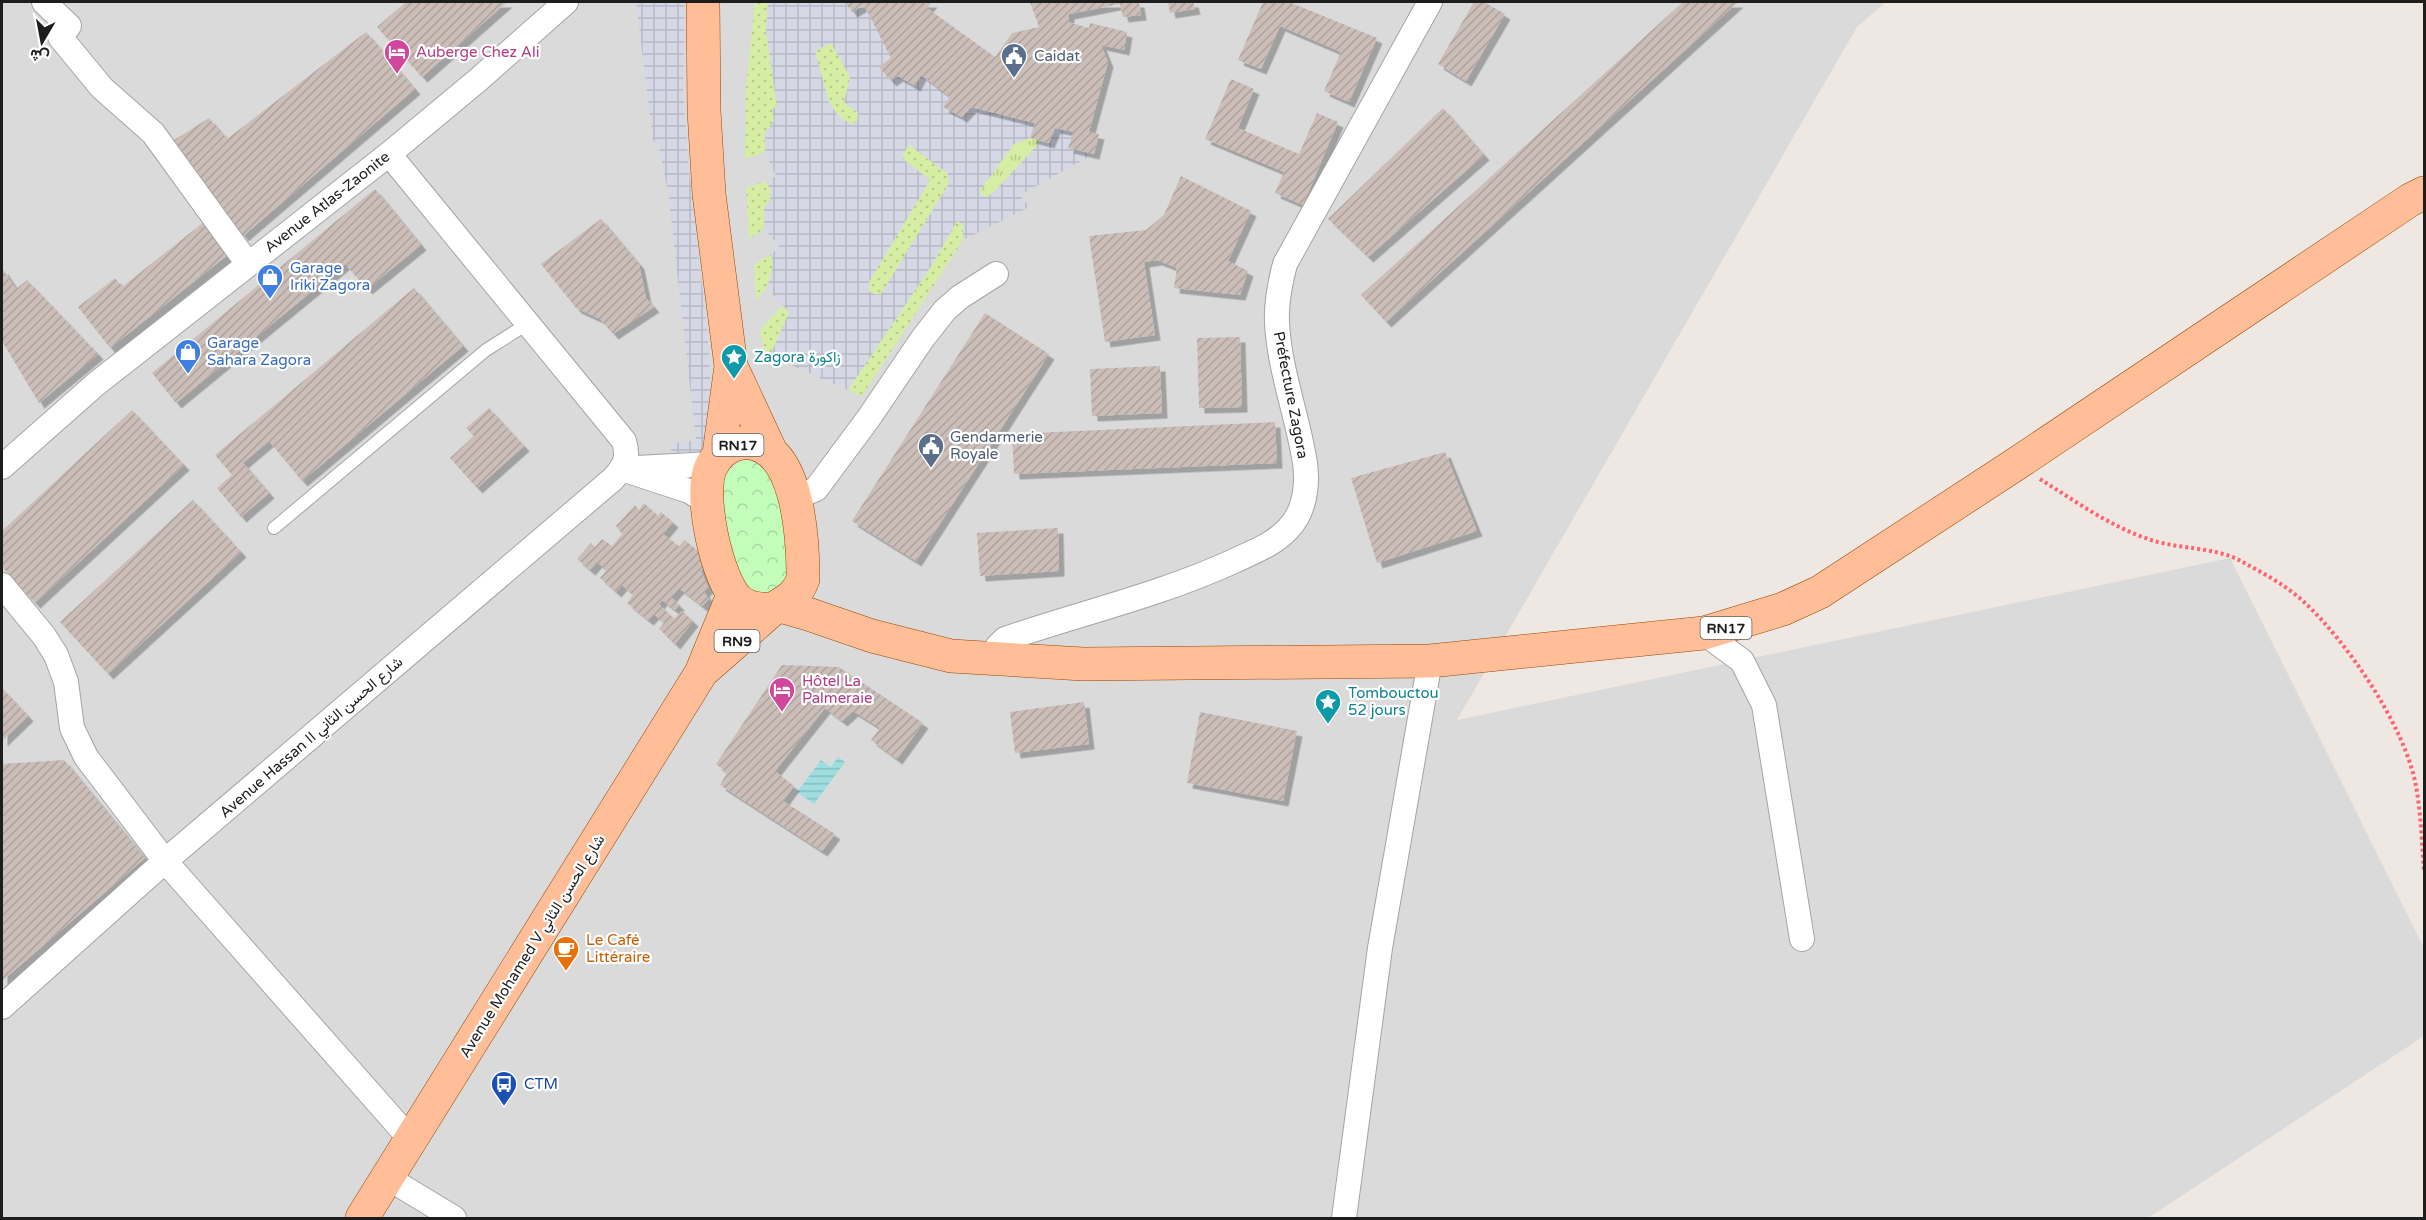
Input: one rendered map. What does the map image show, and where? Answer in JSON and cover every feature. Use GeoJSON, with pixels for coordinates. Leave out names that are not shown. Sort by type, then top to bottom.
{"type":"FeatureCollection","features":[{"type":"Feature","properties":{"kind":"main road","name":"RN17"},"geometry":{"type":"LineString","coordinates":[[703,2],[704,111],[709,194],[731,366],[716,459],[708,476],[708,507],[726,584],[733,595],[747,607],[760,610],[777,608],[951,656],[1073,664],[1430,661],[1704,633],[1783,609],[1820,592],[2016,464],[2410,200],[2424,193]]}},
{"type":"Feature","properties":{"kind":"main road","name":"RN17"},"geometry":{"type":"LineString","coordinates":[[731,366],[771,452],[783,467],[795,498],[802,542],[803,579],[824,596],[905,645]]}},
{"type":"Feature","properties":{"kind":"main road","name":"RN17"},"geometry":{"type":"LineString","coordinates":[[716,459],[730,447],[742,443],[754,444],[771,452]]}},
{"type":"Feature","properties":{"kind":"main road"},"geometry":{"type":"LineString","coordinates":[[777,608],[796,594],[803,579]]}},
{"type":"Feature","properties":{"kind":"main road","name":"RN9"},"geometry":{"type":"LineString","coordinates":[[700,673],[733,595]]}},
{"type":"Feature","properties":{"kind":"main road","name":"RN9"},"geometry":{"type":"LineString","coordinates":[[700,673],[777,608]]}},
{"type":"Feature","properties":{"kind":"main road","name":"Avenue Mohamed V شارع الحسن الثاني"},"geometry":{"type":"LineString","coordinates":[[362,1218],[412,1141],[700,673]]}},
{"type":"Feature","properties":{"kind":"street"},"geometry":{"type":"LineString","coordinates":[[44,2],[69,26],[60,37],[102,88],[153,133],[248,264]]}},
{"type":"Feature","properties":{"kind":"street","name":"Avenue Atlas-Zaonite"},"geometry":{"type":"LineString","coordinates":[[2,467],[96,384],[389,154],[478,80],[566,2]]}},
{"type":"Feature","properties":{"kind":"street","name":"Préfecture Zagora"},"geometry":{"type":"LineString","coordinates":[[993,660],[997,647],[1005,639],[1180,585],[1275,541],[1297,517],[1304,500],[1304,455],[1283,364],[1277,322],[1280,283],[1285,264],[1430,2]]}},
{"type":"Feature","properties":{"kind":"street"},"geometry":{"type":"LineString","coordinates":[[389,154],[624,441],[627,461],[622,469]]}},
{"type":"Feature","properties":{"kind":"street"},"geometry":{"type":"LineString","coordinates":[[795,498],[816,489],[945,310],[960,297],[996,274]]}},
{"type":"Feature","properties":{"kind":"street"},"geometry":{"type":"LineString","coordinates":[[622,469],[716,459]]}},
{"type":"Feature","properties":{"kind":"street"},"geometry":{"type":"LineString","coordinates":[[622,469],[689,491],[699,497],[708,507]]}},
{"type":"Feature","properties":{"kind":"street","name":"Avenue Hassan II شارع الحسن الثاني"},"geometry":{"type":"LineString","coordinates":[[2,1007],[165,861],[622,469]]}},
{"type":"Feature","properties":{"kind":"street"},"geometry":{"type":"LineString","coordinates":[[2,585],[45,636],[56,655],[66,682],[72,728],[86,757],[165,861],[412,1141]]}},
{"type":"Feature","properties":{"kind":"street"},"geometry":{"type":"LineString","coordinates":[[1704,633],[1742,661],[1764,705],[1802,939]]}},
{"type":"Feature","properties":{"kind":"street"},"geometry":{"type":"LineString","coordinates":[[1344,1218],[1380,948],[1430,661]]}},
{"type":"Feature","properties":{"kind":"street"},"geometry":{"type":"LineString","coordinates":[[388,1178],[454,1218]]}},
{"type":"Feature","properties":{"kind":"lane"},"geometry":{"type":"LineString","coordinates":[[274,528],[486,350],[527,324]]}},
{"type":"Feature","properties":{"kind":"path"},"geometry":{"type":"LineString","coordinates":[[2016,464],[2084,506],[2139,536],[2176,547],[2226,555],[2239,560],[2280,584],[2303,601],[2330,631],[2380,699],[2404,747],[2416,785],[2424,872]]}},
{"type":"Feature","properties":{"kind":"shaded area"},"geometry":{"type":"Polygon","coordinates":[[[2,2],[1886,2],[1857,27],[1457,720],[2230,558],[2424,948],[2424,1036],[2148,1218],[2,1218],[2,2]]]}},
{"type":"Feature","properties":{"kind":"shaded area"},"geometry":{"type":"Polygon","coordinates":[[[636,2],[685,2],[683,87],[689,170],[707,328],[715,440],[708,449],[696,455],[674,457],[669,444],[696,440],[668,191],[659,147],[653,140],[636,2]]]}},
{"type":"Feature","properties":{"kind":"shaded area"},"geometry":{"type":"Polygon","coordinates":[[[768,2],[845,2],[852,12],[864,5],[891,58],[879,67],[891,81],[898,76],[915,86],[921,75],[950,97],[943,107],[961,117],[971,107],[1035,123],[1030,138],[1014,144],[981,189],[981,195],[987,197],[995,191],[1041,141],[1049,143],[1055,128],[1074,132],[1069,148],[1094,154],[1020,195],[1025,202],[1035,204],[963,240],[963,224],[957,221],[932,265],[848,390],[770,356],[789,312],[767,288],[773,266],[771,254],[780,247],[764,229],[764,208],[770,200],[771,191],[766,181],[776,176],[765,152],[765,133],[774,121],[772,109],[777,107],[766,30],[768,2]],[[831,43],[815,51],[829,103],[839,117],[853,125],[857,123],[858,113],[844,102],[850,77],[831,43]],[[909,145],[903,154],[903,159],[930,180],[869,282],[869,291],[874,294],[881,294],[948,185],[948,174],[909,145]]]}},
{"type":"Feature","properties":{"kind":"green space"},"geometry":{"type":"Polygon","coordinates":[[[755,2],[768,2],[766,30],[777,107],[774,121],[765,133],[765,152],[745,159],[746,86],[755,2]]]}},
{"type":"Feature","properties":{"kind":"green space"},"geometry":{"type":"Polygon","coordinates":[[[832,43],[850,77],[844,102],[858,113],[859,118],[853,125],[836,111],[823,83],[815,51],[832,43]]]}},
{"type":"Feature","properties":{"kind":"green space"},"geometry":{"type":"Polygon","coordinates":[[[1030,138],[1041,141],[995,191],[987,197],[981,195],[980,189],[1015,143],[1030,138]]]}},
{"type":"Feature","properties":{"kind":"green space"},"geometry":{"type":"Polygon","coordinates":[[[909,144],[948,174],[948,185],[881,294],[874,294],[869,291],[869,282],[930,180],[903,159],[903,154],[909,144]]]}},
{"type":"Feature","properties":{"kind":"green space"},"geometry":{"type":"Polygon","coordinates":[[[766,181],[771,191],[770,200],[764,208],[764,229],[749,239],[746,188],[766,181]]]}},
{"type":"Feature","properties":{"kind":"green space"},"geometry":{"type":"Polygon","coordinates":[[[957,221],[963,224],[963,240],[862,396],[848,390],[932,265],[957,221]]]}},
{"type":"Feature","properties":{"kind":"green space"},"geometry":{"type":"Polygon","coordinates":[[[771,254],[772,274],[765,290],[756,300],[754,265],[771,254]]]}},
{"type":"Feature","properties":{"kind":"green space"},"geometry":{"type":"Polygon","coordinates":[[[782,306],[789,312],[788,316],[770,356],[765,356],[760,330],[782,306]]]}},
{"type":"Feature","properties":{"kind":"green space"},"geometry":{"type":"Polygon","coordinates":[[[746,460],[760,465],[770,476],[782,508],[789,575],[769,597],[748,590],[731,557],[721,493],[726,472],[739,462],[746,460]]]}},
{"type":"Feature","properties":{"kind":"water"},"geometry":{"type":"Polygon","coordinates":[[[838,757],[845,762],[814,804],[797,792],[821,760],[831,767],[838,757]]]}},
{"type":"Feature","properties":{"kind":"building"},"geometry":{"type":"Polygon","coordinates":[[[406,2],[507,2],[422,77],[377,27],[406,2]]]}},
{"type":"Feature","properties":{"kind":"building","name":"Caidat"},"geometry":{"type":"Polygon","coordinates":[[[845,2],[932,2],[927,8],[995,57],[1012,33],[1039,27],[1030,2],[1139,2],[1141,15],[1123,17],[1120,4],[1069,14],[1068,22],[1089,28],[1090,23],[1127,32],[1124,50],[1101,45],[1108,62],[1089,132],[1099,134],[1094,154],[1068,148],[1074,132],[1055,128],[1049,143],[1030,138],[1035,123],[971,107],[962,117],[943,107],[950,97],[921,75],[915,86],[898,76],[891,81],[879,67],[891,58],[864,5],[852,12],[845,2]]]}},
{"type":"Feature","properties":{"kind":"building"},"geometry":{"type":"Polygon","coordinates":[[[1168,2],[1193,2],[1195,9],[1170,13],[1168,2]]]}},
{"type":"Feature","properties":{"kind":"building"},"geometry":{"type":"Polygon","coordinates":[[[1263,2],[1289,2],[1377,38],[1349,102],[1324,91],[1341,52],[1280,26],[1261,69],[1238,60],[1263,2]]]}},
{"type":"Feature","properties":{"kind":"building"},"geometry":{"type":"Polygon","coordinates":[[[1474,2],[1484,2],[1505,14],[1466,81],[1438,64],[1474,2]]]}},
{"type":"Feature","properties":{"kind":"building"},"geometry":{"type":"Polygon","coordinates":[[[1683,2],[1738,2],[1386,322],[1361,295],[1683,2]]]}},
{"type":"Feature","properties":{"kind":"building"},"geometry":{"type":"Polygon","coordinates":[[[366,32],[415,89],[243,236],[174,140],[209,118],[227,139],[366,32]]]}},
{"type":"Feature","properties":{"kind":"building"},"geometry":{"type":"Polygon","coordinates":[[[1231,79],[1254,89],[1238,128],[1299,154],[1317,113],[1338,122],[1303,205],[1275,193],[1284,172],[1205,139],[1231,79]]]}},
{"type":"Feature","properties":{"kind":"building"},"geometry":{"type":"Polygon","coordinates":[[[1443,108],[1484,155],[1368,257],[1328,219],[1443,108]]]}},
{"type":"Feature","properties":{"kind":"building"},"geometry":{"type":"Polygon","coordinates":[[[1181,176],[1251,211],[1228,261],[1248,271],[1240,295],[1174,288],[1177,268],[1157,260],[1144,262],[1155,335],[1105,342],[1089,236],[1146,230],[1164,215],[1181,176]]]}},
{"type":"Feature","properties":{"kind":"building"},"geometry":{"type":"Polygon","coordinates":[[[375,189],[421,245],[367,289],[345,264],[176,403],[152,373],[375,189]]]}},
{"type":"Feature","properties":{"kind":"building"},"geometry":{"type":"Polygon","coordinates":[[[209,218],[234,250],[110,348],[78,307],[115,278],[122,287],[209,218]]]}},
{"type":"Feature","properties":{"kind":"building"},"geometry":{"type":"Polygon","coordinates":[[[601,219],[639,264],[646,298],[654,307],[613,334],[600,319],[576,308],[541,264],[601,219]]]}},
{"type":"Feature","properties":{"kind":"building"},"geometry":{"type":"Polygon","coordinates":[[[2,268],[16,289],[27,280],[98,354],[39,403],[2,341],[2,268]]]}},
{"type":"Feature","properties":{"kind":"building"},"geometry":{"type":"Polygon","coordinates":[[[414,288],[463,346],[302,481],[269,441],[243,463],[269,493],[241,517],[217,488],[232,475],[215,455],[414,288]]]}},
{"type":"Feature","properties":{"kind":"building"},"geometry":{"type":"Polygon","coordinates":[[[985,313],[1049,354],[916,561],[852,521],[985,313]]]}},
{"type":"Feature","properties":{"kind":"building"},"geometry":{"type":"Polygon","coordinates":[[[1240,337],[1242,407],[1199,408],[1197,338],[1240,337]]]}},
{"type":"Feature","properties":{"kind":"building"},"geometry":{"type":"Polygon","coordinates":[[[1160,366],[1162,413],[1092,416],[1090,369],[1160,366]]]}},
{"type":"Feature","properties":{"kind":"building"},"geometry":{"type":"Polygon","coordinates":[[[489,408],[524,446],[477,488],[450,458],[474,436],[466,428],[489,408]]]}},
{"type":"Feature","properties":{"kind":"building"},"geometry":{"type":"Polygon","coordinates":[[[132,410],[184,465],[35,603],[2,567],[2,531],[132,410]]]}},
{"type":"Feature","properties":{"kind":"building"},"geometry":{"type":"Polygon","coordinates":[[[1275,422],[1277,463],[1014,474],[1012,434],[1275,422]]]}},
{"type":"Feature","properties":{"kind":"building"},"geometry":{"type":"Polygon","coordinates":[[[1445,452],[1477,531],[1377,563],[1351,478],[1445,452]]]}},
{"type":"Feature","properties":{"kind":"building"},"geometry":{"type":"Polygon","coordinates":[[[193,500],[241,552],[108,674],[60,622],[193,500]]]}},
{"type":"Feature","properties":{"kind":"building"},"geometry":{"type":"Polygon","coordinates":[[[644,503],[658,516],[661,512],[673,522],[663,534],[679,546],[685,540],[699,552],[705,566],[701,571],[708,587],[704,592],[709,599],[702,606],[679,588],[671,597],[679,605],[675,610],[662,600],[659,604],[674,619],[682,611],[693,621],[675,644],[659,629],[664,623],[654,614],[648,620],[627,603],[633,595],[622,585],[616,592],[600,578],[607,570],[597,562],[590,570],[577,559],[591,543],[595,547],[602,539],[612,546],[622,534],[616,526],[635,505],[639,510],[644,503]]]}},
{"type":"Feature","properties":{"kind":"building"},"geometry":{"type":"Polygon","coordinates":[[[1058,528],[1059,571],[980,576],[977,533],[1058,528]]]}},
{"type":"Feature","properties":{"kind":"building"},"geometry":{"type":"Polygon","coordinates":[[[782,665],[839,667],[923,723],[897,759],[871,740],[880,728],[853,711],[842,721],[825,708],[775,771],[794,786],[783,801],[835,834],[822,851],[720,785],[727,773],[716,764],[782,665]]]}},
{"type":"Feature","properties":{"kind":"building"},"geometry":{"type":"Polygon","coordinates":[[[2,688],[28,716],[2,741],[2,688]]]}},
{"type":"Feature","properties":{"kind":"building"},"geometry":{"type":"Polygon","coordinates":[[[1084,702],[1089,744],[1015,753],[1010,712],[1084,702]]]}},
{"type":"Feature","properties":{"kind":"building"},"geometry":{"type":"Polygon","coordinates":[[[1200,712],[1297,731],[1283,801],[1187,783],[1200,712]]]}},
{"type":"Feature","properties":{"kind":"building"},"geometry":{"type":"Polygon","coordinates":[[[64,760],[145,858],[2,981],[2,764],[64,760]]]}},
{"type":"Feature","properties":{"kind":"place","name":"Auberge Chez Ali"},"geometry":{"type":"Point","coordinates":[397,75]}},
{"type":"Feature","properties":{"kind":"place","name":"Caidat"},"geometry":{"type":"Point","coordinates":[1014,79]}},
{"type":"Feature","properties":{"kind":"place","name":"Garage Iriki Zagora"},"geometry":{"type":"Point","coordinates":[270,300]}},
{"type":"Feature","properties":{"kind":"place","name":"Garage Sahara Zagora"},"geometry":{"type":"Point","coordinates":[188,375]}},
{"type":"Feature","properties":{"kind":"place","name":"Zagora زاكورة"},"geometry":{"type":"Point","coordinates":[734,380]}},
{"type":"Feature","properties":{"kind":"place","name":"Gendarmerie Royale"},"geometry":{"type":"Point","coordinates":[931,469]}},
{"type":"Feature","properties":{"kind":"place","name":"Hôtel La Palmeraie"},"geometry":{"type":"Point","coordinates":[782,713]}},
{"type":"Feature","properties":{"kind":"place","name":"Tombouctou 52 jours"},"geometry":{"type":"Point","coordinates":[1328,725]}},
{"type":"Feature","properties":{"kind":"place","name":"Le Café Littéraire"},"geometry":{"type":"Point","coordinates":[566,972]}},
{"type":"Feature","properties":{"kind":"place","name":"CTM"},"geometry":{"type":"Point","coordinates":[504,1107]}}]}
